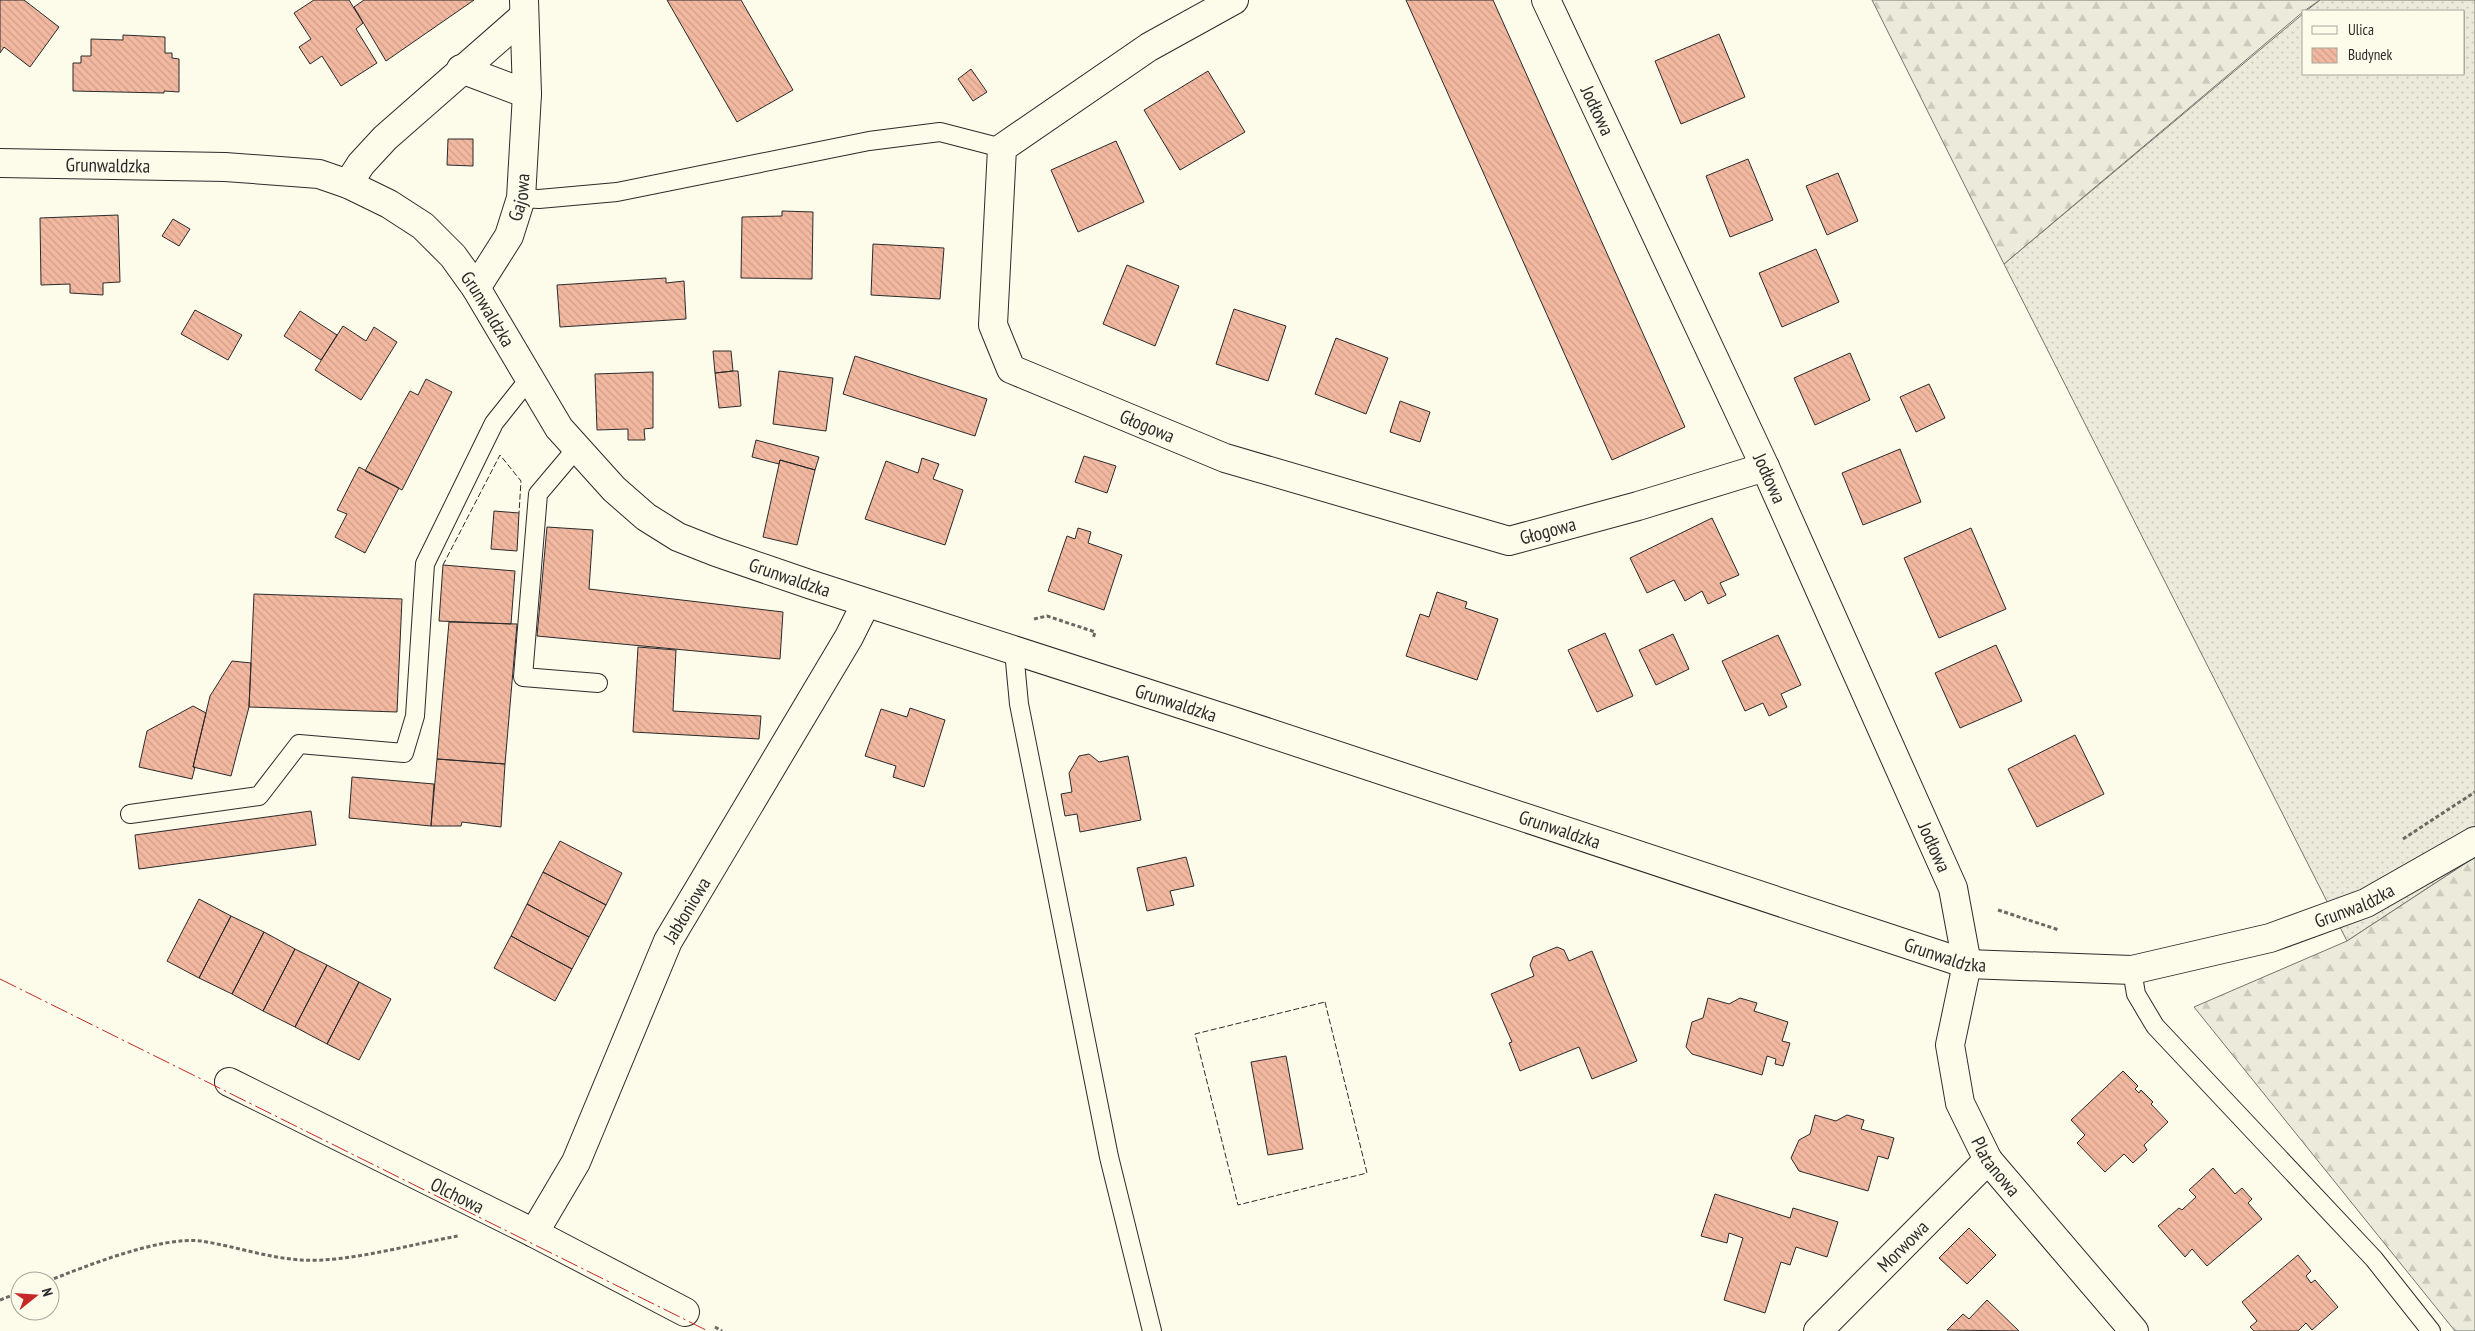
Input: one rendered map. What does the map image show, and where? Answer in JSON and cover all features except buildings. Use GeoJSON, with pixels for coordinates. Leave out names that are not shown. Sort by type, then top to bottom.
{"type":"FeatureCollection","features":[{"type":"Feature","properties":{"kind":"street"},"geometry":{"type":"LineString","coordinates":[[1002,148],[1149,47],[1234,0]]}},
{"type":"Feature","properties":{"kind":"street","name":"Jodłowa"},"geometry":{"type":"LineString","coordinates":[[1546,0],[1765,467],[1953,888],[1967,964]]}},
{"type":"Feature","properties":{"kind":"street","name":"Gajowa"},"geometry":{"type":"LineString","coordinates":[[348,184],[361,164],[385,138],[461,69],[524,8]]}},
{"type":"Feature","properties":{"kind":"street","name":"Gajowa"},"geometry":{"type":"LineString","coordinates":[[476,288],[509,236],[521,198],[527,94],[524,8]]}},
{"type":"Feature","properties":{"kind":"street"},"geometry":{"type":"LineString","coordinates":[[461,69],[527,94]]}},
{"type":"Feature","properties":{"kind":"street","name":"Głogowa"},"geometry":{"type":"LineString","coordinates":[[1002,148],[993,325],[1011,369],[1216,454],[1509,540],[1638,506],[1765,467]]}},
{"type":"Feature","properties":{"kind":"street","name":"Grunwaldzka"},"geometry":{"type":"LineString","coordinates":[[0,163],[225,167],[320,174],[348,184],[389,204],[423,226],[453,256],[476,288],[559,428],[614,489],[646,517],[678,536],[716,552],[866,603],[1230,720],[1967,964],[2132,970],[2270,938],[2366,904],[2475,841]]}},
{"type":"Feature","properties":{"kind":"street","name":"Jabłoniowa"},"geometry":{"type":"LineString","coordinates":[[534,1233],[576,1162],[668,941],[844,645],[866,603]]}},
{"type":"Feature","properties":{"kind":"street","name":"Platanowa"},"geometry":{"type":"LineString","coordinates":[[1967,964],[1950,1045],[1960,1103],[1988,1160],[2134,1331]]}},
{"type":"Feature","properties":{"kind":"street","name":"Olchowa"},"geometry":{"type":"LineString","coordinates":[[229,1082],[534,1233],[685,1312]]}},
{"type":"Feature","properties":{"kind":"street","name":"Morwowa"},"geometry":{"type":"LineString","coordinates":[[1818,1331],[1988,1160]]}},
{"type":"Feature","properties":{"kind":"lane"},"geometry":{"type":"LineString","coordinates":[[521,198],[539,199],[617,192],[869,141],[940,132],[1002,148]]}},
{"type":"Feature","properties":{"kind":"lane"},"geometry":{"type":"LineString","coordinates":[[130,814],[259,796],[299,744],[404,753],[415,716],[425,564],[494,423],[529,379]]}},
{"type":"Feature","properties":{"kind":"lane"},"geometry":{"type":"LineString","coordinates":[[576,449],[538,494],[523,677],[598,683]]}},
{"type":"Feature","properties":{"kind":"lane"},"geometry":{"type":"LineString","coordinates":[[1014,651],[1019,704],[1047,836],[1108,1157],[1152,1331]]}},
{"type":"Feature","properties":{"kind":"lane"},"geometry":{"type":"LineString","coordinates":[[2132,970],[2136,994],[2155,1026],[2374,1259],[2431,1331]]}},
{"type":"Feature","properties":{"kind":"path"},"geometry":{"type":"LineString","coordinates":[[2402,840],[2475,792]]}},
{"type":"Feature","properties":{"kind":"path"},"geometry":{"type":"LineString","coordinates":[[1998,910],[2066,933]]}},
{"type":"Feature","properties":{"kind":"path"},"geometry":{"type":"LineString","coordinates":[[60,1276],[102,1260],[162,1244],[199,1241],[301,1260],[336,1259],[475,1232],[502,1217]]}},
{"type":"Feature","properties":{"kind":"green space"},"geometry":{"type":"Polygon","coordinates":[[[1872,0],[2320,0],[2305,10],[2302,10],[2302,13],[2004,264],[1872,0]]]}},
{"type":"Feature","properties":{"kind":"green space"},"geometry":{"type":"Polygon","coordinates":[[[2320,0],[2475,0],[2475,857],[2347,941],[2004,264],[2302,15],[2302,75],[2465,75],[2465,10],[2307,10],[2320,0]]]}},
{"type":"Feature","properties":{"kind":"green space"},"geometry":{"type":"Polygon","coordinates":[[[2475,857],[2475,1331],[2455,1331],[2194,1007],[2347,941],[2475,857]]]}},
{"type":"Feature","properties":{"kind":"fence"},"geometry":{"type":"LineString","coordinates":[[443,565],[500,455],[521,481],[519,513]]}},
{"type":"Feature","properties":{"kind":"fence"},"geometry":{"type":"LineString","coordinates":[[1325,1002],[1367,1173],[1238,1205],[1195,1034],[1325,1002]]}},
{"type":"Feature","properties":{"kind":"power"},"geometry":{"type":"LineString","coordinates":[[0,979],[708,1331]]}}]}
